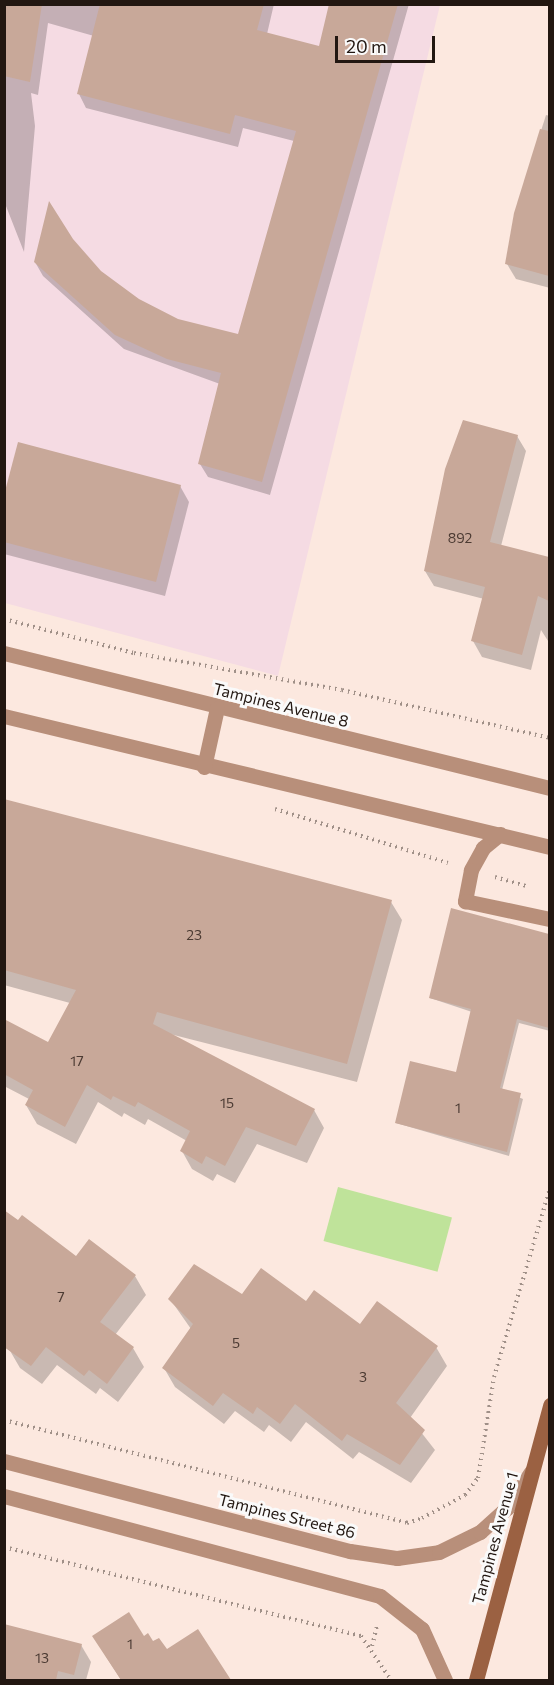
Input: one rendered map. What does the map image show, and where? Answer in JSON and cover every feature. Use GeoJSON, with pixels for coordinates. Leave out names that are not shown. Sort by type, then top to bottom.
{"type":"FeatureCollection","features":[{"type":"Feature","properties":{"kind":"main road","name":"Tampines Avenue 1"},"geometry":{"type":"LineString","coordinates":[[476,1680],[549,1405]]}},
{"type":"Feature","properties":{"kind":"street","name":"Tampines Avenue 8"},"geometry":{"type":"LineString","coordinates":[[4,653],[217,708],[549,788]]}},
{"type":"Feature","properties":{"kind":"street"},"geometry":{"type":"LineString","coordinates":[[204,767],[217,708]]}},
{"type":"Feature","properties":{"kind":"street"},"geometry":{"type":"LineString","coordinates":[[4,716],[204,767],[549,847]]}},
{"type":"Feature","properties":{"kind":"street"},"geometry":{"type":"LineString","coordinates":[[500,834],[483,848],[471,870],[465,901],[549,919]]}},
{"type":"Feature","properties":{"kind":"street","name":"Tampines Street 86"},"geometry":{"type":"LineString","coordinates":[[4,1461],[350,1551],[397,1558],[439,1552],[480,1532],[507,1508],[532,1469]]}},
{"type":"Feature","properties":{"kind":"street"},"geometry":{"type":"LineString","coordinates":[[4,1496],[380,1596],[422,1629],[444,1680]]}},
{"type":"Feature","properties":{"kind":"path"},"geometry":{"type":"LineString","coordinates":[[4,619],[134,653],[342,690],[549,738]]}},
{"type":"Feature","properties":{"kind":"path"},"geometry":{"type":"LineString","coordinates":[[271,808],[538,890]]}},
{"type":"Feature","properties":{"kind":"path"},"geometry":{"type":"LineString","coordinates":[[4,1420],[407,1523],[465,1495],[478,1478],[494,1377],[549,1188]]}},
{"type":"Feature","properties":{"kind":"path"},"geometry":{"type":"LineString","coordinates":[[4,1547],[361,1636],[372,1646],[391,1680]]}},
{"type":"Feature","properties":{"kind":"shaded area"},"geometry":{"type":"Polygon","coordinates":[[[4,5],[440,5],[278,676],[5,603],[4,5]]]}},
{"type":"Feature","properties":{"kind":"green space"},"geometry":{"type":"Polygon","coordinates":[[[338,1187],[452,1218],[437,1272],[324,1241],[338,1187]]]}},
{"type":"Feature","properties":{"kind":"building"},"geometry":{"type":"Polygon","coordinates":[[[4,4],[42,4],[30,82],[4,76],[4,4]]]}},
{"type":"Feature","properties":{"kind":"building"},"geometry":{"type":"Polygon","coordinates":[[[100,4],[264,4],[257,30],[319,46],[329,4],[398,4],[262,482],[198,464],[221,373],[167,359],[115,335],[34,262],[49,201],[73,239],[101,271],[139,299],[178,319],[238,334],[296,131],[235,115],[230,134],[77,94],[100,4]]]}},
{"type":"Feature","properties":{"kind":"building"},"geometry":{"type":"Polygon","coordinates":[[[540,129],[549,131],[549,276],[505,264],[514,213],[540,129]]]}},
{"type":"Feature","properties":{"kind":"building"},"geometry":{"type":"Polygon","coordinates":[[[463,420],[518,435],[490,542],[549,557],[549,601],[538,596],[522,655],[471,641],[485,587],[424,571],[445,469],[463,420]]]}},
{"type":"Feature","properties":{"kind":"building"},"geometry":{"type":"Polygon","coordinates":[[[18,442],[181,485],[156,582],[4,542],[4,495],[18,442]]]}},
{"type":"Feature","properties":{"kind":"building"},"geometry":{"type":"Polygon","coordinates":[[[4,799],[392,900],[347,1064],[157,1012],[153,1024],[315,1109],[296,1146],[246,1127],[225,1166],[206,1156],[202,1164],[180,1151],[190,1131],[138,1102],[135,1107],[113,1096],[111,1100],[87,1085],[65,1127],[25,1105],[33,1090],[4,1074],[4,1019],[48,1042],[76,990],[4,970],[4,799]]]}},
{"type":"Feature","properties":{"kind":"building"},"geometry":{"type":"Polygon","coordinates":[[[451,908],[549,934],[549,1028],[517,1019],[500,1088],[521,1093],[507,1152],[395,1123],[410,1061],[456,1072],[471,1009],[429,998],[451,908]]]}},
{"type":"Feature","properties":{"kind":"building"},"geometry":{"type":"Polygon","coordinates":[[[4,1210],[18,1220],[22,1215],[76,1256],[89,1239],[136,1275],[100,1322],[134,1347],[107,1384],[89,1370],[84,1376],[46,1347],[31,1366],[4,1347],[4,1210]]]}},
{"type":"Feature","properties":{"kind":"building"},"geometry":{"type":"Polygon","coordinates":[[[194,1264],[242,1294],[261,1268],[306,1301],[314,1290],[360,1324],[377,1301],[438,1346],[396,1403],[425,1430],[400,1465],[347,1434],[342,1441],[295,1404],[280,1424],[257,1407],[253,1414],[223,1393],[213,1406],[162,1368],[193,1324],[168,1299],[194,1264]]]}},
{"type":"Feature","properties":{"kind":"building"},"geometry":{"type":"Polygon","coordinates":[[[129,1612],[144,1636],[148,1633],[153,1641],[159,1638],[167,1649],[198,1629],[231,1680],[121,1680],[92,1636],[129,1612]]]}},
{"type":"Feature","properties":{"kind":"building"},"geometry":{"type":"Polygon","coordinates":[[[4,1624],[82,1644],[74,1675],[58,1671],[56,1680],[4,1680],[4,1624]]]}}]}
